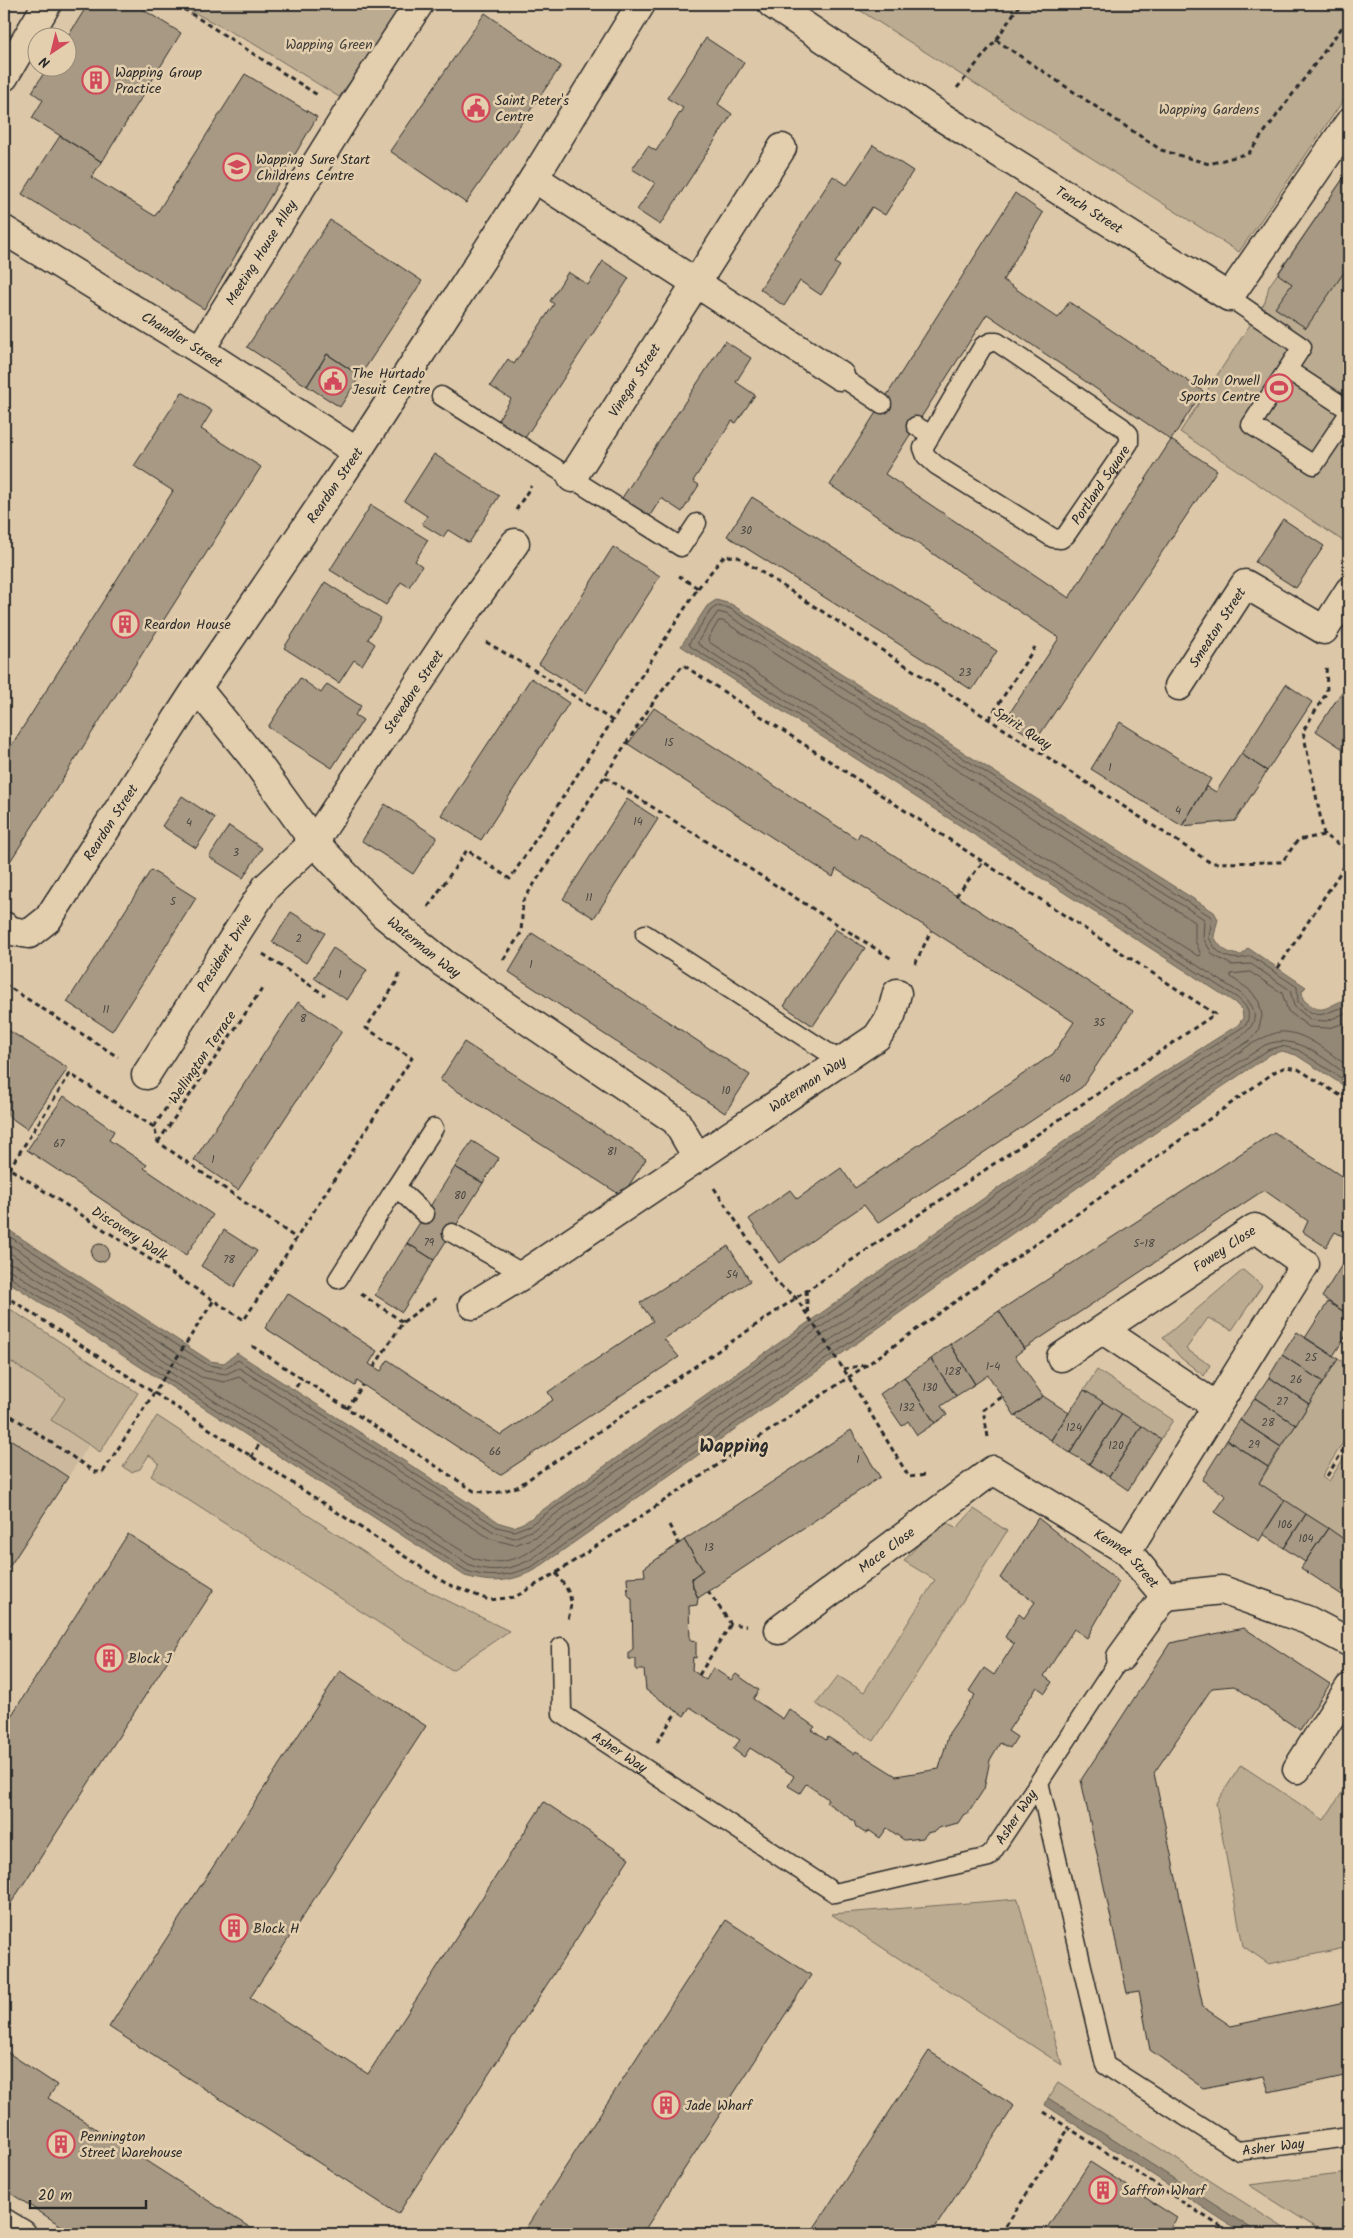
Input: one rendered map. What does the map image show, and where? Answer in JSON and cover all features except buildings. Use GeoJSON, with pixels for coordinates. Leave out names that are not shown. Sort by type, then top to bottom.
{"type":"FeatureCollection","features":[{"type":"Feature","properties":{"kind":"street"},"geometry":{"type":"LineString","coordinates":[[4,77],[47,4]]}},
{"type":"Feature","properties":{"kind":"street","name":"Meeting House Alley"},"geometry":{"type":"LineString","coordinates":[[200,350],[346,114],[419,4]]}},
{"type":"Feature","properties":{"kind":"street","name":"Reardon Street"},"geometry":{"type":"LineString","coordinates":[[4,926],[29,934],[48,919],[197,688],[358,452],[534,178],[641,4]]}},
{"type":"Feature","properties":{"kind":"street","name":"Tench Street"},"geometry":{"type":"LineString","coordinates":[[772,4],[937,114],[1229,297]]}},
{"type":"Feature","properties":{"kind":"street"},"geometry":{"type":"LineString","coordinates":[[1229,297],[1349,123]]}},
{"type":"Feature","properties":{"kind":"street","name":"Vinegar Street"},"geometry":{"type":"LineString","coordinates":[[572,478],[782,148]]}},
{"type":"Feature","properties":{"kind":"street"},"geometry":{"type":"LineString","coordinates":[[534,178],[840,376]]}},
{"type":"Feature","properties":{"kind":"street","name":"Chandler Street"},"geometry":{"type":"LineString","coordinates":[[4,230],[200,350],[358,452]]}},
{"type":"Feature","properties":{"kind":"street","name":"Stevedore Street"},"geometry":{"type":"LineString","coordinates":[[314,842],[457,626],[515,543]]}},
{"type":"Feature","properties":{"kind":"street","name":"Smeaton Street"},"geometry":{"type":"LineString","coordinates":[[1179,686],[1245,584],[1324,630]]}},
{"type":"Feature","properties":{"kind":"street"},"geometry":{"type":"LineString","coordinates":[[1324,630],[1349,591]]}},
{"type":"Feature","properties":{"kind":"street","name":"Waterman Way"},"geometry":{"type":"LineString","coordinates":[[197,688],[252,756],[314,842],[383,914],[443,963],[676,1121],[697,1157]]}},
{"type":"Feature","properties":{"kind":"street","name":"President Drive"},"geometry":{"type":"LineString","coordinates":[[146,1075],[266,887],[314,842]]}},
{"type":"Feature","properties":{"kind":"street","name":"Waterman Way"},"geometry":{"type":"LineString","coordinates":[[473,1304],[524,1274],[877,1037],[892,1016],[897,993]]}},
{"type":"Feature","properties":{"kind":"street","name":"Fowey Close"},"geometry":{"type":"LineString","coordinates":[[1061,1357],[1255,1228],[1306,1264],[1127,1551]]}},
{"type":"Feature","properties":{"kind":"street"},"geometry":{"type":"LineString","coordinates":[[1103,1330],[1216,1406]]}},
{"type":"Feature","properties":{"kind":"street","name":"Kennet Street"},"geometry":{"type":"LineString","coordinates":[[993,1470],[1127,1551],[1165,1596],[1222,1590],[1308,1620],[1349,1642]]}},
{"type":"Feature","properties":{"kind":"street","name":"Mace Close"},"geometry":{"type":"LineString","coordinates":[[779,1630],[993,1470]]}},
{"type":"Feature","properties":{"kind":"street"},"geometry":{"type":"LineString","coordinates":[[1121,1658],[1165,1596]]}},
{"type":"Feature","properties":{"kind":"street"},"geometry":{"type":"LineString","coordinates":[[1297,1769],[1349,1688]]}},
{"type":"Feature","properties":{"kind":"street"},"geometry":{"type":"LineString","coordinates":[[4,2223],[22,2234]]}},
{"type":"Feature","properties":{"kind":"lane"},"geometry":{"type":"LineString","coordinates":[[1229,297],[1302,347],[1252,425],[1314,465],[1349,411],[1288,370]]}},
{"type":"Feature","properties":{"kind":"lane","name":"Portland Square"},"geometry":{"type":"LineString","coordinates":[[991,342],[997,342],[1122,427],[1129,434],[1129,443],[1066,535],[1060,539],[1053,538],[936,465],[926,456],[923,448],[923,430],[983,346],[991,342]]}},
{"type":"Feature","properties":{"kind":"lane"},"geometry":{"type":"LineString","coordinates":[[840,376],[882,404]]}},
{"type":"Feature","properties":{"kind":"lane"},"geometry":{"type":"LineString","coordinates":[[441,396],[681,547],[697,523]]}},
{"type":"Feature","properties":{"kind":"lane"},"geometry":{"type":"LineString","coordinates":[[645,934],[841,1061]]}},
{"type":"Feature","properties":{"kind":"lane"},"geometry":{"type":"LineString","coordinates":[[338,1279],[434,1128]]}},
{"type":"Feature","properties":{"kind":"lane"},"geometry":{"type":"LineString","coordinates":[[396,1187],[426,1214]]}},
{"type":"Feature","properties":{"kind":"lane"},"geometry":{"type":"LineString","coordinates":[[452,1233],[524,1274]]}},
{"type":"Feature","properties":{"kind":"lane","name":"Asher Way"},"geometry":{"type":"LineString","coordinates":[[561,1647],[562,1714],[835,1893],[989,1857],[1039,1782]]}},
{"type":"Feature","properties":{"kind":"lane"},"geometry":{"type":"LineString","coordinates":[[1039,1782],[1121,1658]]}},
{"type":"Feature","properties":{"kind":"lane","name":"Asher Way"},"geometry":{"type":"LineString","coordinates":[[1039,1782],[1105,2065],[1239,2151],[1349,2138]]}},
{"type":"Feature","properties":{"kind":"path"},"geometry":{"type":"LineString","coordinates":[[176,4],[346,114]]}},
{"type":"Feature","properties":{"kind":"path"},"geometry":{"type":"LineString","coordinates":[[937,114],[996,40],[1020,4]]}},
{"type":"Feature","properties":{"kind":"path"},"geometry":{"type":"LineString","coordinates":[[996,40],[1161,150],[1209,164],[1249,153],[1349,18]]}},
{"type":"Feature","properties":{"kind":"path"},"geometry":{"type":"LineString","coordinates":[[523,480],[540,490]]}},
{"type":"Feature","properties":{"kind":"path","name":"Spirit Quay"},"geometry":{"type":"LineString","coordinates":[[698,588],[724,556],[738,557],[1211,863],[1282,862],[1298,840],[1324,834]]}},
{"type":"Feature","properties":{"kind":"path"},"geometry":{"type":"LineString","coordinates":[[427,910],[467,850],[510,879],[698,588],[672,572]]}},
{"type":"Feature","properties":{"kind":"path"},"geometry":{"type":"LineString","coordinates":[[457,626],[534,670],[613,721]]}},
{"type":"Feature","properties":{"kind":"path"},"geometry":{"type":"LineString","coordinates":[[1324,630],[1328,692],[1303,731],[1324,834],[1349,850]]}},
{"type":"Feature","properties":{"kind":"path"},"geometry":{"type":"LineString","coordinates":[[988,719],[1035,647]]}},
{"type":"Feature","properties":{"kind":"path"},"geometry":{"type":"LineString","coordinates":[[252,1346],[474,1491],[496,1493],[517,1487],[1215,1014],[683,665],[654,701],[523,901],[521,933],[482,990]]}},
{"type":"Feature","properties":{"kind":"path"},"geometry":{"type":"LineString","coordinates":[[605,777],[895,961]]}},
{"type":"Feature","properties":{"kind":"path"},"geometry":{"type":"LineString","coordinates":[[1278,968],[1349,858]]}},
{"type":"Feature","properties":{"kind":"path"},"geometry":{"type":"LineString","coordinates":[[956,896],[983,862]]}},
{"type":"Feature","properties":{"kind":"path"},"geometry":{"type":"LineString","coordinates":[[235,935],[325,995]]}},
{"type":"Feature","properties":{"kind":"path"},"geometry":{"type":"LineString","coordinates":[[9,1169],[70,1074],[154,1127],[158,1142],[296,1238],[412,1058],[366,1028],[396,983]]}},
{"type":"Feature","properties":{"kind":"path"},"geometry":{"type":"LineString","coordinates":[[4,984],[146,1075]]}},
{"type":"Feature","properties":{"kind":"path","name":"Wellington Terrace"},"geometry":{"type":"LineString","coordinates":[[158,1142],[264,986]]}},
{"type":"Feature","properties":{"kind":"path"},"geometry":{"type":"LineString","coordinates":[[4,1295],[447,1584],[489,1600],[515,1597],[556,1573],[867,1365],[1276,1071],[1286,1067],[1298,1069],[1349,1101]]}},
{"type":"Feature","properties":{"kind":"path"},"geometry":{"type":"LineString","coordinates":[[154,1127],[176,1093]]}},
{"type":"Feature","properties":{"kind":"path"},"geometry":{"type":"LineString","coordinates":[[697,1157],[720,1201],[777,1283],[796,1298],[848,1376],[909,1477],[937,1474]]}},
{"type":"Feature","properties":{"kind":"path","name":"Discovery Walk"},"geometry":{"type":"LineString","coordinates":[[4,1165],[244,1320],[296,1238]]}},
{"type":"Feature","properties":{"kind":"path"},"geometry":{"type":"LineString","coordinates":[[338,1279],[403,1322],[374,1367]]}},
{"type":"Feature","properties":{"kind":"path"},"geometry":{"type":"LineString","coordinates":[[806,1290],[808,1317]]}},
{"type":"Feature","properties":{"kind":"path"},"geometry":{"type":"LineString","coordinates":[[4,1411],[95,1472],[103,1472],[214,1300]]}},
{"type":"Feature","properties":{"kind":"path"},"geometry":{"type":"LineString","coordinates":[[1345,1337],[1349,1340]]}},
{"type":"Feature","properties":{"kind":"path"},"geometry":{"type":"LineString","coordinates":[[843,1369],[867,1365]]}},
{"type":"Feature","properties":{"kind":"path"},"geometry":{"type":"LineString","coordinates":[[296,1387],[302,1378]]}},
{"type":"Feature","properties":{"kind":"path"},"geometry":{"type":"LineString","coordinates":[[347,1408],[363,1384]]}},
{"type":"Feature","properties":{"kind":"path"},"geometry":{"type":"LineString","coordinates":[[983,1410],[1002,1397]]}},
{"type":"Feature","properties":{"kind":"path"},"geometry":{"type":"LineString","coordinates":[[1327,1476],[1349,1441]]}},
{"type":"Feature","properties":{"kind":"path"},"geometry":{"type":"LineString","coordinates":[[251,1457],[258,1445]]}},
{"type":"Feature","properties":{"kind":"path"},"geometry":{"type":"LineString","coordinates":[[669,1525],[679,1544]]}},
{"type":"Feature","properties":{"kind":"path"},"geometry":{"type":"LineString","coordinates":[[556,1573],[569,1592],[572,1602],[561,1647]]}},
{"type":"Feature","properties":{"kind":"path"},"geometry":{"type":"LineString","coordinates":[[708,1591],[731,1624],[779,1630]]}},
{"type":"Feature","properties":{"kind":"path"},"geometry":{"type":"LineString","coordinates":[[700,1675],[731,1624]]}},
{"type":"Feature","properties":{"kind":"path"},"geometry":{"type":"LineString","coordinates":[[641,1766],[677,1711]]}},
{"type":"Feature","properties":{"kind":"path"},"geometry":{"type":"LineString","coordinates":[[1044,2112],[1232,2234]]}},
{"type":"Feature","properties":{"kind":"path"},"geometry":{"type":"LineString","coordinates":[[1001,2234],[1069,2128]]}},
{"type":"Feature","properties":{"kind":"shaded area"},"geometry":{"type":"Polygon","coordinates":[[[4,1357],[66,1398],[51,1420],[89,1445],[4,1575],[4,1357]]]}},
{"type":"Feature","properties":{"kind":"green space","name":"Wapping Green"},"geometry":{"type":"Polygon","coordinates":[[[178,4],[401,4],[383,36],[339,97],[254,44],[178,4]]]}},
{"type":"Feature","properties":{"kind":"green space","name":"Wapping Gardens"},"geometry":{"type":"Polygon","coordinates":[[[850,4],[1349,4],[1349,92],[1239,252],[850,4]]]}},
{"type":"Feature","properties":{"kind":"green space","name":"John Orwell Sports Centre"},"geometry":{"type":"Polygon","coordinates":[[[1349,170],[1349,545],[1180,432],[1265,302],[1269,286],[1349,170]]]}},
{"type":"Feature","properties":{"kind":"green space"},"geometry":{"type":"Polygon","coordinates":[[[1243,1270],[1262,1286],[1232,1330],[1208,1318],[1186,1349],[1210,1365],[1204,1376],[1181,1358],[1163,1338],[1243,1270]]]}},
{"type":"Feature","properties":{"kind":"green space"},"geometry":{"type":"Polygon","coordinates":[[[4,1305],[138,1393],[100,1452],[51,1420],[65,1398],[4,1357],[4,1305]]]}},
{"type":"Feature","properties":{"kind":"green space"},"geometry":{"type":"Polygon","coordinates":[[[1338,1359],[1349,1366],[1349,1433],[1322,1476],[1329,1481],[1349,1450],[1348,1542],[1259,1483],[1338,1359]]]}},
{"type":"Feature","properties":{"kind":"green space"},"geometry":{"type":"Polygon","coordinates":[[[1097,1370],[1173,1420],[1161,1439],[1084,1390],[1097,1370]]]}},
{"type":"Feature","properties":{"kind":"green space"},"geometry":{"type":"Polygon","coordinates":[[[157,1416],[408,1581],[509,1631],[452,1670],[151,1476],[159,1463],[149,1455],[140,1469],[131,1472],[123,1467],[157,1416]]]}},
{"type":"Feature","properties":{"kind":"green space"},"geometry":{"type":"Polygon","coordinates":[[[974,1509],[1007,1531],[874,1741],[816,1704],[838,1676],[864,1692],[935,1580],[904,1561],[941,1519],[957,1528],[974,1509]]]}},
{"type":"Feature","properties":{"kind":"green space"},"geometry":{"type":"Polygon","coordinates":[[[1241,1765],[1324,1820],[1349,1782],[1349,1947],[1269,1964],[1243,1946],[1216,1803],[1241,1765]]]}},
{"type":"Feature","properties":{"kind":"green space"},"geometry":{"type":"Polygon","coordinates":[[[1018,1899],[1062,2065],[831,1914],[1018,1899]]]}},
{"type":"Feature","properties":{"kind":"green space"},"geometry":{"type":"Polygon","coordinates":[[[1058,2083],[1293,2234],[1260,2234],[1048,2098],[1058,2083]]]}},
{"type":"Feature","properties":{"kind":"green space"},"geometry":{"type":"Polygon","coordinates":[[[1349,2173],[1349,2234],[1326,2234],[1249,2185],[1349,2173]]]}},
{"type":"Feature","properties":{"kind":"water"},"geometry":{"type":"Polygon","coordinates":[[[716,600],[731,604],[1214,912],[1218,919],[1214,936],[1222,947],[1233,954],[1242,955],[1248,948],[1306,987],[1302,991],[1303,999],[1314,1008],[1327,1008],[1344,1000],[1349,1004],[1349,1089],[1296,1055],[1282,1051],[1271,1054],[1179,1116],[535,1570],[509,1579],[493,1581],[475,1579],[465,1576],[4,1279],[4,1227],[210,1361],[224,1363],[237,1353],[500,1523],[514,1527],[527,1521],[1154,1078],[1238,1025],[1243,1018],[1242,1010],[1234,1002],[681,646],[707,606],[716,600]]]}},
{"type":"Feature","properties":{"kind":"water"},"geometry":{"type":"Polygon","coordinates":[[[1048,2098],[1260,2234],[1244,2234],[1045,2105],[1048,2098]]]}},
{"type":"Feature","properties":{"kind":"place","name":"Wapping Group Practice"},"geometry":{"type":"Point","coordinates":[96,80]}},
{"type":"Feature","properties":{"kind":"place","name":"Saint Peter's Centre"},"geometry":{"type":"Point","coordinates":[476,108]}},
{"type":"Feature","properties":{"kind":"place","name":"Wapping Sure Start Childrens Centre"},"geometry":{"type":"Point","coordinates":[237,167]}},
{"type":"Feature","properties":{"kind":"place","name":"The Hurtado Jesuit Centre"},"geometry":{"type":"Point","coordinates":[333,381]}},
{"type":"Feature","properties":{"kind":"place","name":"John Orwell Sports Centre"},"geometry":{"type":"Point","coordinates":[1279,388]}},
{"type":"Feature","properties":{"kind":"place","name":"Reardon House"},"geometry":{"type":"Point","coordinates":[125,624]}},
{"type":"Feature","properties":{"kind":"place","name":"Block J"},"geometry":{"type":"Point","coordinates":[109,1658]}},
{"type":"Feature","properties":{"kind":"place","name":"Block H"},"geometry":{"type":"Point","coordinates":[234,1928]}},
{"type":"Feature","properties":{"kind":"place","name":"Jade Wharf"},"geometry":{"type":"Point","coordinates":[666,2105]}},
{"type":"Feature","properties":{"kind":"place","name":"Pennington Street Warehouse"},"geometry":{"type":"Point","coordinates":[61,2144]}},
{"type":"Feature","properties":{"kind":"place","name":"Saffron Wharf"},"geometry":{"type":"Point","coordinates":[1103,2190]}},
{"type":"Feature","properties":{"kind":"district","name":"Wapping"},"geometry":{"type":"Point","coordinates":[734,1445]}}]}
